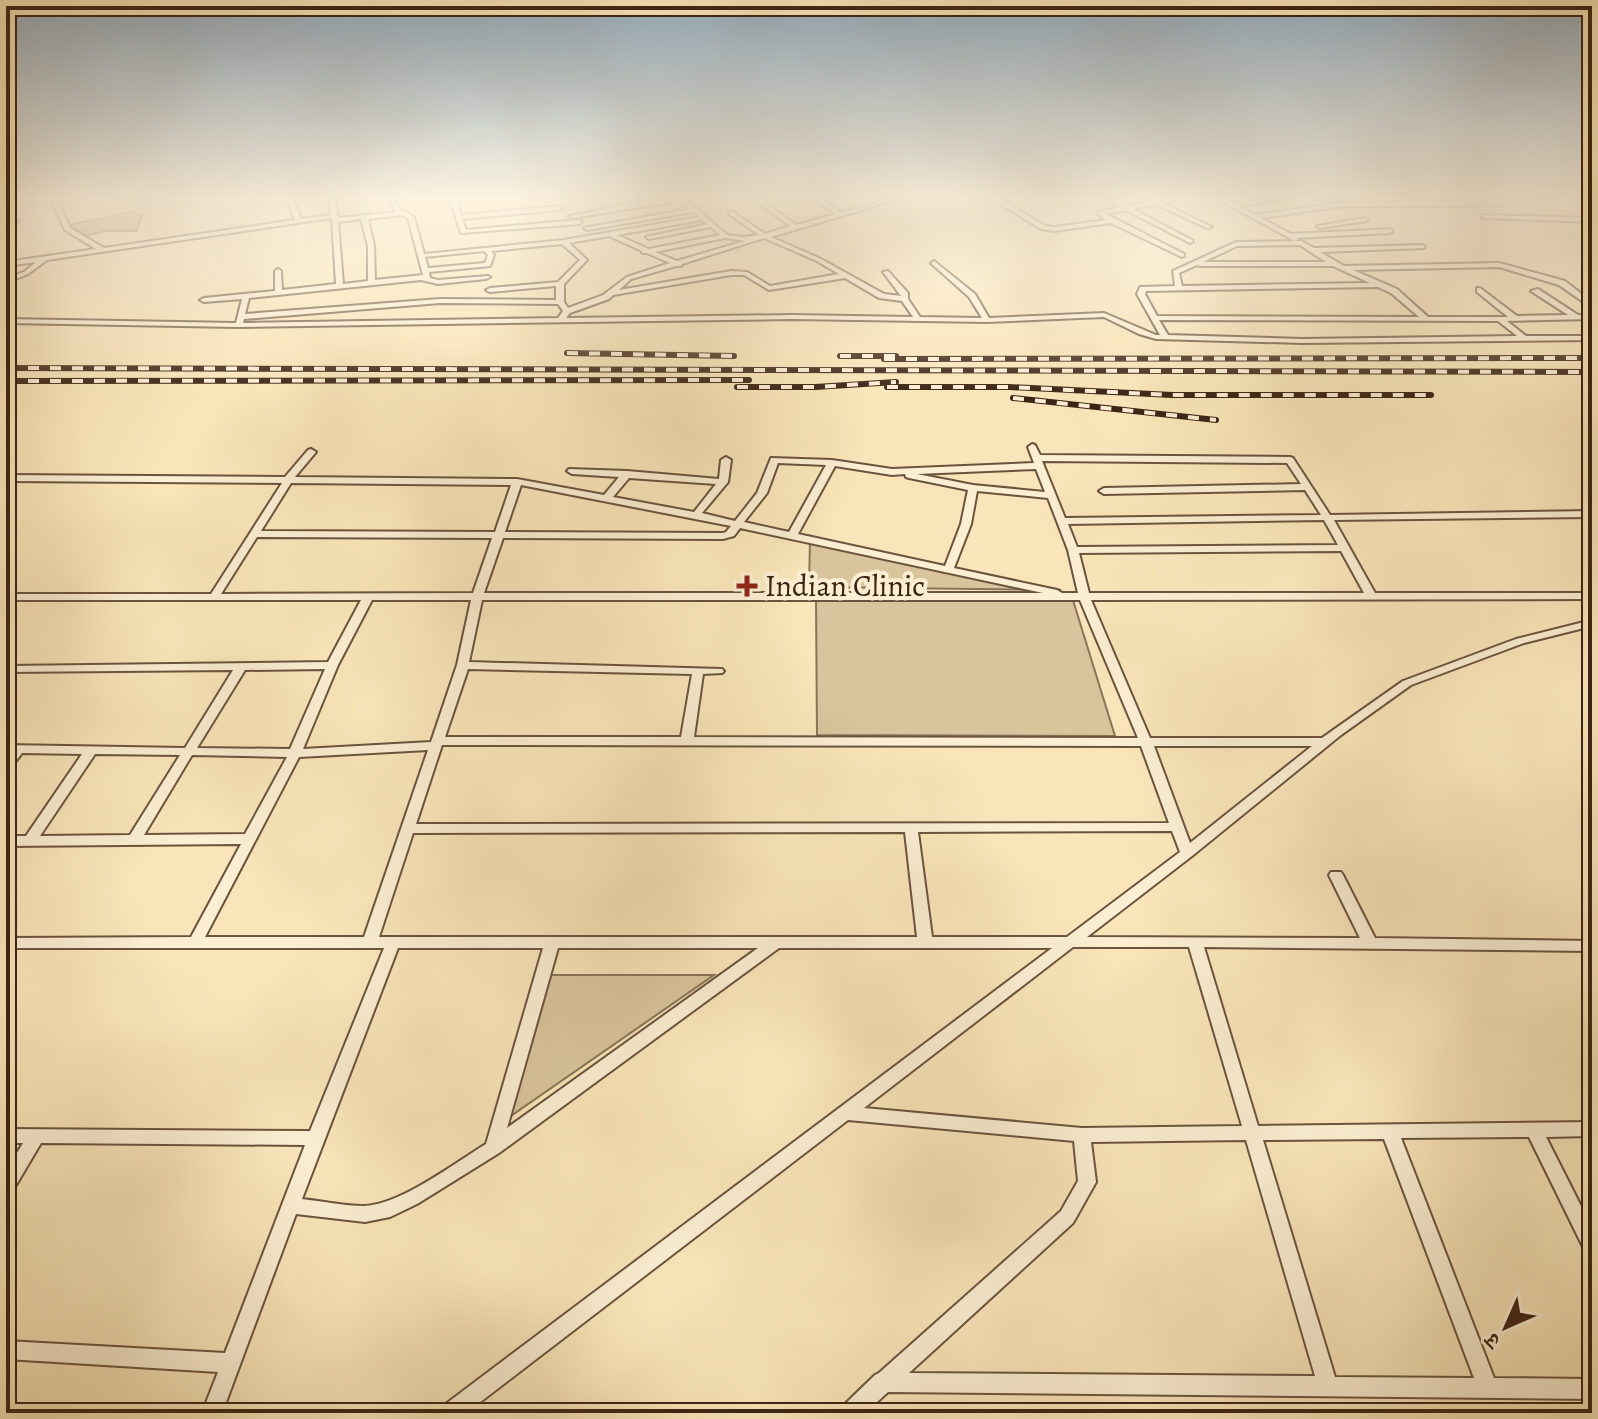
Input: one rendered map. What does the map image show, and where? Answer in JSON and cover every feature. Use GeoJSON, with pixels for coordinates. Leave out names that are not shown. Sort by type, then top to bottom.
{"type":"FeatureCollection","features":[{"type":"Feature","properties":{"kind":"street"},"geometry":{"type":"LineString","coordinates":[[6,281],[26,273],[39,263]]}},
{"type":"Feature","properties":{"kind":"street"},"geometry":{"type":"LineString","coordinates":[[338,263],[340,287]]}},
{"type":"Feature","properties":{"kind":"street"},"geometry":{"type":"LineString","coordinates":[[371,263],[372,284]]}},
{"type":"Feature","properties":{"kind":"street"},"geometry":{"type":"LineString","coordinates":[[420,280],[427,277],[422,263]]}},
{"type":"Feature","properties":{"kind":"street"},"geometry":{"type":"LineString","coordinates":[[490,290],[560,284],[581,263]]}},
{"type":"Feature","properties":{"kind":"street"},"geometry":{"type":"LineString","coordinates":[[560,320],[567,311],[598,301],[610,293],[629,278],[639,263]]}},
{"type":"Feature","properties":{"kind":"street"},"geometry":{"type":"LineString","coordinates":[[674,263],[679,265]]}},
{"type":"Feature","properties":{"kind":"street"},"geometry":{"type":"LineString","coordinates":[[629,278],[684,263]]}},
{"type":"Feature","properties":{"kind":"street"},"geometry":{"type":"LineString","coordinates":[[820,263],[882,296],[904,299]]}},
{"type":"Feature","properties":{"kind":"street"},"geometry":{"type":"LineString","coordinates":[[934,263],[972,296],[987,320]]}},
{"type":"Feature","properties":{"kind":"street"},"geometry":{"type":"LineString","coordinates":[[1333,263],[1394,291],[1426,319]]}},
{"type":"Feature","properties":{"kind":"street"},"geometry":{"type":"LineString","coordinates":[[1179,288],[1175,272],[1197,264],[1499,265],[1562,283],[1592,306]]}},
{"type":"Feature","properties":{"kind":"street"},"geometry":{"type":"LineString","coordinates":[[424,270],[488,265],[486,277],[490,302]]}},
{"type":"Feature","properties":{"kind":"street"},"geometry":{"type":"LineString","coordinates":[[278,271],[279,293]]}},
{"type":"Feature","properties":{"kind":"street"},"geometry":{"type":"LineString","coordinates":[[610,293],[736,272],[745,273],[769,288],[847,275]]}},
{"type":"Feature","properties":{"kind":"street"},"geometry":{"type":"LineString","coordinates":[[886,272],[905,295],[904,299],[919,320]]}},
{"type":"Feature","properties":{"kind":"street"},"geometry":{"type":"LineString","coordinates":[[204,300],[486,277]]}},
{"type":"Feature","properties":{"kind":"street"},"geometry":{"type":"LineString","coordinates":[[415,303],[420,280]]}},
{"type":"Feature","properties":{"kind":"street"},"geometry":{"type":"LineString","coordinates":[[560,284],[560,302],[567,311]]}},
{"type":"Feature","properties":{"kind":"street"},"geometry":{"type":"LineString","coordinates":[[1165,337],[1141,292],[1179,288],[1380,285]]}},
{"type":"Feature","properties":{"kind":"street"},"geometry":{"type":"LineString","coordinates":[[1480,290],[1516,319]]}},
{"type":"Feature","properties":{"kind":"street"},"geometry":{"type":"LineString","coordinates":[[1535,291],[1577,317]]}},
{"type":"Feature","properties":{"kind":"street"},"geometry":{"type":"LineString","coordinates":[[239,321],[246,296]]}},
{"type":"Feature","properties":{"kind":"street"},"geometry":{"type":"LineString","coordinates":[[239,321],[415,303],[560,302]]}},
{"type":"Feature","properties":{"kind":"street"},"geometry":{"type":"LineString","coordinates":[[6,321],[792,317],[987,320],[1104,315],[1116,318],[1145,335],[1165,337],[1302,341],[1592,338]]}},
{"type":"Feature","properties":{"kind":"street"},"geometry":{"type":"LineString","coordinates":[[1155,318],[1592,317]]}},
{"type":"Feature","properties":{"kind":"street"},"geometry":{"type":"LineString","coordinates":[[1500,319],[1523,337]]}},
{"type":"Feature","properties":{"kind":"street"},"geometry":{"type":"LineString","coordinates":[[214,597],[289,479],[311,452]]}},
{"type":"Feature","properties":{"kind":"street"},"geometry":{"type":"LineString","coordinates":[[892,472],[1036,457],[1290,460],[1327,517],[1371,596]]}},
{"type":"Feature","properties":{"kind":"street"},"geometry":{"type":"LineString","coordinates":[[1036,457],[1073,550],[1085,599],[1146,742],[1187,853]]}},
{"type":"Feature","properties":{"kind":"street"},"geometry":{"type":"LineString","coordinates":[[696,515],[723,482],[726,460]]}},
{"type":"Feature","properties":{"kind":"street"},"geometry":{"type":"LineString","coordinates":[[254,534],[709,538],[730,534],[762,493],[774,460],[832,463],[973,488],[1052,496]]}},
{"type":"Feature","properties":{"kind":"street"},"geometry":{"type":"LineString","coordinates":[[792,535],[832,463]]}},
{"type":"Feature","properties":{"kind":"street"},"geometry":{"type":"LineString","coordinates":[[572,471],[723,482]]}},
{"type":"Feature","properties":{"kind":"street"},"geometry":{"type":"LineString","coordinates":[[608,497],[627,474]]}},
{"type":"Feature","properties":{"kind":"street"},"geometry":{"type":"LineString","coordinates":[[6,478],[517,482],[608,497],[792,535],[1048,590],[1067,597]]}},
{"type":"Feature","properties":{"kind":"street"},"geometry":{"type":"LineString","coordinates":[[370,942],[463,665],[477,597],[517,482]]}},
{"type":"Feature","properties":{"kind":"street"},"geometry":{"type":"LineString","coordinates":[[1104,491],[1307,487]]}},
{"type":"Feature","properties":{"kind":"street"},"geometry":{"type":"LineString","coordinates":[[949,568],[964,533],[973,488]]}},
{"type":"Feature","properties":{"kind":"street"},"geometry":{"type":"LineString","coordinates":[[1062,521],[1592,514]]}},
{"type":"Feature","properties":{"kind":"street"},"geometry":{"type":"LineString","coordinates":[[1073,550],[1344,548]]}},
{"type":"Feature","properties":{"kind":"street"},"geometry":{"type":"LineString","coordinates":[[6,597],[1085,599],[1592,596]]}},
{"type":"Feature","properties":{"kind":"street"},"geometry":{"type":"LineString","coordinates":[[195,943],[295,753],[332,665],[368,597]]}},
{"type":"Feature","properties":{"kind":"street"},"geometry":{"type":"LineString","coordinates":[[450,1413],[1187,853],[1325,742],[1407,683],[1520,641],[1592,623]]}},
{"type":"Feature","properties":{"kind":"street"},"geometry":{"type":"LineString","coordinates":[[6,669],[332,665]]}},
{"type":"Feature","properties":{"kind":"street"},"geometry":{"type":"LineString","coordinates":[[463,665],[718,671]]}},
{"type":"Feature","properties":{"kind":"street"},"geometry":{"type":"LineString","coordinates":[[134,840],[191,752],[241,666]]}},
{"type":"Feature","properties":{"kind":"street"},"geometry":{"type":"LineString","coordinates":[[687,741],[698,671]]}},
{"type":"Feature","properties":{"kind":"street"},"geometry":{"type":"LineString","coordinates":[[6,766],[12,750],[295,753],[437,743],[687,741],[1325,742]]}},
{"type":"Feature","properties":{"kind":"street"},"geometry":{"type":"LineString","coordinates":[[30,841],[91,750]]}},
{"type":"Feature","properties":{"kind":"street"},"geometry":{"type":"LineString","coordinates":[[408,829],[1177,827]]}},
{"type":"Feature","properties":{"kind":"street"},"geometry":{"type":"LineString","coordinates":[[911,828],[925,942]]}},
{"type":"Feature","properties":{"kind":"street"},"geometry":{"type":"LineString","coordinates":[[6,841],[249,839]]}},
{"type":"Feature","properties":{"kind":"street"},"geometry":{"type":"LineString","coordinates":[[1336,875],[1370,944]]}},
{"type":"Feature","properties":{"kind":"street"},"geometry":{"type":"LineString","coordinates":[[493,1148],[552,942]]}},
{"type":"Feature","properties":{"kind":"street"},"geometry":{"type":"LineString","coordinates":[[290,1205],[365,1214],[390,1209],[493,1148],[776,942]]}},
{"type":"Feature","properties":{"kind":"street"},"geometry":{"type":"LineString","coordinates":[[6,943],[1195,942],[1592,946]]}},
{"type":"Feature","properties":{"kind":"street"},"geometry":{"type":"LineString","coordinates":[[1195,942],[1328,1386]]}},
{"type":"Feature","properties":{"kind":"street"},"geometry":{"type":"LineString","coordinates":[[212,1413],[393,943]]}},
{"type":"Feature","properties":{"kind":"street"},"geometry":{"type":"LineString","coordinates":[[846,1113],[1082,1135],[1592,1129]]}},
{"type":"Feature","properties":{"kind":"street"},"geometry":{"type":"LineString","coordinates":[[1534,1129],[1592,1247]]}},
{"type":"Feature","properties":{"kind":"street"},"geometry":{"type":"LineString","coordinates":[[1389,1130],[1488,1389]]}},
{"type":"Feature","properties":{"kind":"street"},"geometry":{"type":"LineString","coordinates":[[850,1413],[1067,1217],[1087,1182],[1082,1135]]}},
{"type":"Feature","properties":{"kind":"street"},"geometry":{"type":"LineString","coordinates":[[6,1136],[316,1138]]}},
{"type":"Feature","properties":{"kind":"street"},"geometry":{"type":"LineString","coordinates":[[6,1187],[36,1136]]}},
{"type":"Feature","properties":{"kind":"street"},"geometry":{"type":"LineString","coordinates":[[6,1350],[231,1363]]}},
{"type":"Feature","properties":{"kind":"street"},"geometry":{"type":"LineString","coordinates":[[882,1382],[1592,1389]]}},
{"type":"Feature","properties":{"kind":"shaded area"},"geometry":{"type":"Polygon","coordinates":[[[810,538],[1061,590],[809,587],[810,538]]]}},
{"type":"Feature","properties":{"kind":"shaded area"},"geometry":{"type":"Polygon","coordinates":[[[1072,597],[1115,736],[817,735],[816,600],[1072,597]]]}},
{"type":"Feature","properties":{"kind":"shaded area"},"geometry":{"type":"Polygon","coordinates":[[[551,975],[714,975],[508,1118],[551,975]]]}},
{"type":"Feature","properties":{"kind":"railway"},"geometry":{"type":"LineString","coordinates":[[567,353],[734,356]]}},
{"type":"Feature","properties":{"kind":"railway"},"geometry":{"type":"LineString","coordinates":[[840,356],[896,356]]}},
{"type":"Feature","properties":{"kind":"railway"},"geometry":{"type":"LineString","coordinates":[[884,359],[1592,358]]}},
{"type":"Feature","properties":{"kind":"railway"},"geometry":{"type":"LineString","coordinates":[[6,368],[1592,372]]}},
{"type":"Feature","properties":{"kind":"railway"},"geometry":{"type":"LineString","coordinates":[[6,381],[749,380]]}},
{"type":"Feature","properties":{"kind":"railway"},"geometry":{"type":"LineString","coordinates":[[737,387],[815,387],[896,382]]}},
{"type":"Feature","properties":{"kind":"railway"},"geometry":{"type":"LineString","coordinates":[[887,387],[1009,387],[1172,395],[1431,395]]}},
{"type":"Feature","properties":{"kind":"railway"},"geometry":{"type":"LineString","coordinates":[[1013,398],[1216,420]]}},
{"type":"Feature","properties":{"kind":"place","name":"Indian Clinic"},"geometry":{"type":"Point","coordinates":[747,586]}}]}
